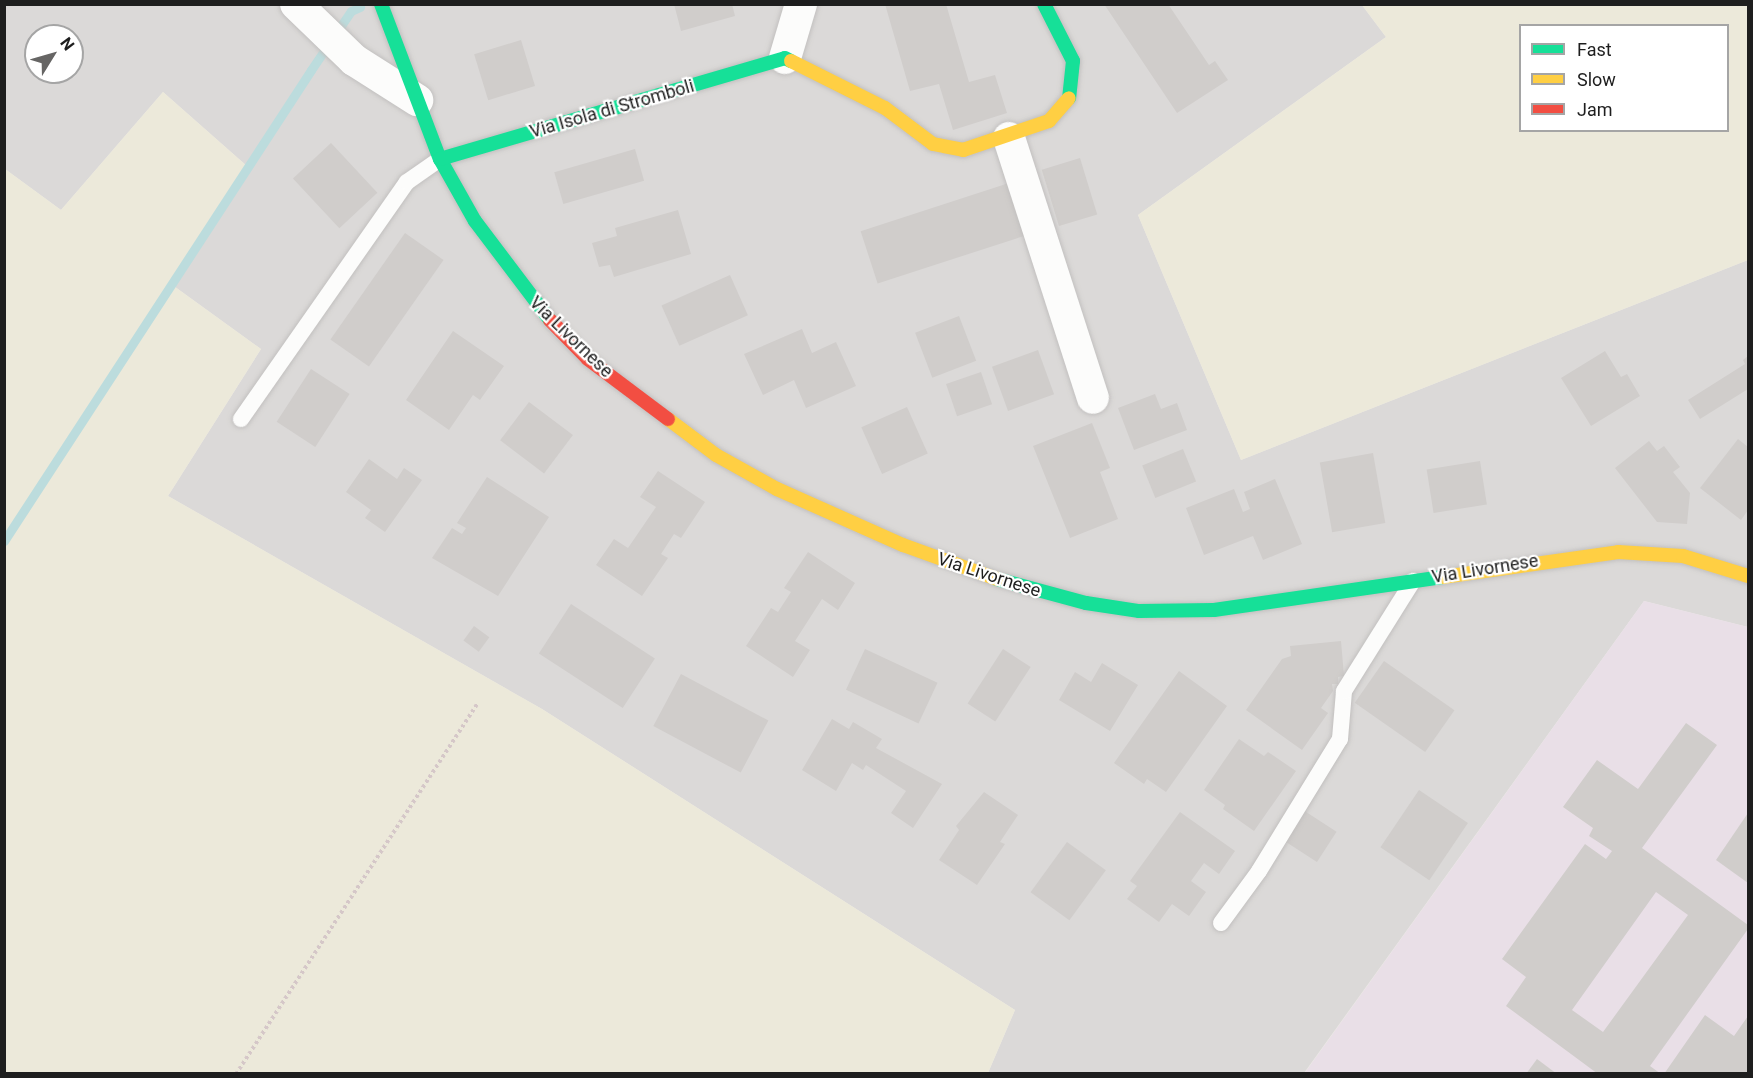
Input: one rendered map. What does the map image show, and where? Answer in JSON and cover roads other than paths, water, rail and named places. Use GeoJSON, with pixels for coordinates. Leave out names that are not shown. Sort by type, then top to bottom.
{"type":"FeatureCollection","features":[{"type":"Feature","properties":{"kind":"street"},"geometry":{"type":"LineString","coordinates":[[296,4],[332,39],[390,86],[417,100]]}},
{"type":"Feature","properties":{"kind":"street","name":"Via Livornese"},"geometry":{"type":"LineString","coordinates":[[381,4],[440,159],[508,271],[539,309],[588,359],[716,455],[777,489],[903,545],[1022,588],[1086,603],[1139,611],[1214,610],[1618,552],[1683,556],[1749,576]]}},
{"type":"Feature","properties":{"kind":"street"},"geometry":{"type":"LineString","coordinates":[[801,4],[785,58],[885,108],[933,144],[963,150],[1009,138],[1049,121],[1065,108],[1073,84],[1073,61],[1044,4]]}},
{"type":"Feature","properties":{"kind":"street","name":"Via Isola di Stromboli"},"geometry":{"type":"LineString","coordinates":[[440,159],[785,58]]}},
{"type":"Feature","properties":{"kind":"street"},"geometry":{"type":"LineString","coordinates":[[1009,138],[1093,398]]}},
{"type":"Feature","properties":{"kind":"lane"},"geometry":{"type":"LineString","coordinates":[[242,419],[407,182],[440,159]]}},
{"type":"Feature","properties":{"kind":"lane"},"geometry":{"type":"LineString","coordinates":[[1221,923],[1258,871],[1264,856],[1340,739],[1344,691],[1413,581]]}},
{"type":"Feature","properties":{"kind":"waterway"},"geometry":{"type":"LineString","coordinates":[[4,541],[311,70],[351,11],[360,7]]}}]}
